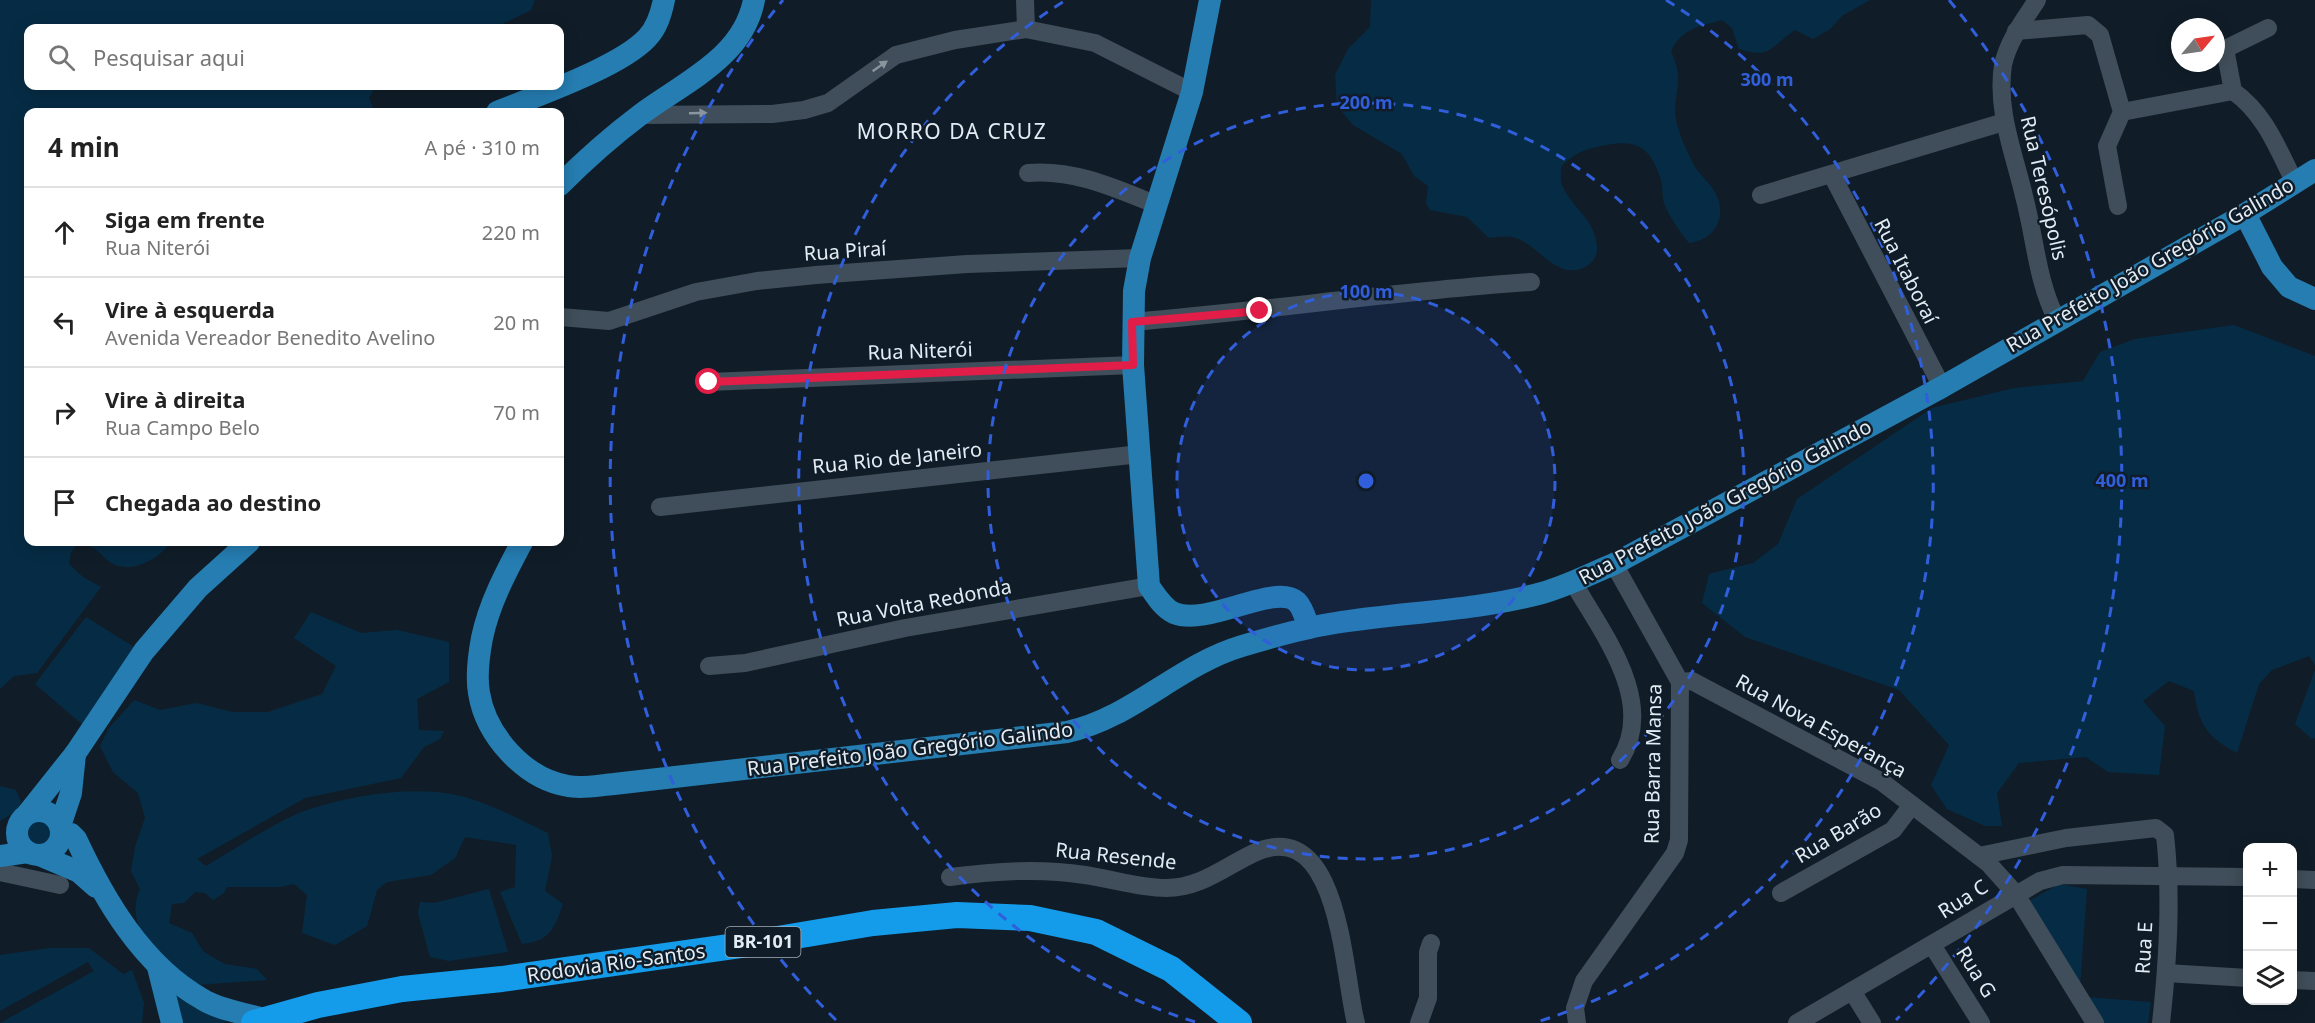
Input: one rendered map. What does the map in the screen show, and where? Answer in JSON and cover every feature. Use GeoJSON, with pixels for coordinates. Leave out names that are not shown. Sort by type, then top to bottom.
{"type":"FeatureCollection","features":[{"type":"Feature","properties":{"kind":"highway","name":"Rodovia Rio-Santos"},"geometry":{"type":"LineString","coordinates":[[259,1021],[318,1005],[402,988],[561,971],[742,945],[873,923],[957,915],[1030,918],[1096,932],[1171,969],[1239,1023]]}},
{"type":"Feature","properties":{"kind":"main road"},"geometry":{"type":"LineString","coordinates":[[564,84],[641,44],[656,24],[664,0]]}},
{"type":"Feature","properties":{"kind":"main road"},"geometry":{"type":"LineString","coordinates":[[564,181],[639,115],[722,57],[741,37],[750,19],[754,0]]}},
{"type":"Feature","properties":{"kind":"main road"},"geometry":{"type":"LineString","coordinates":[[1210,0],[1192,92],[1140,258],[1132,322],[1149,586],[1160,602],[1172,612],[1186,616],[1206,615],[1268,598],[1292,599],[1300,605],[1310,628]]}},
{"type":"Feature","properties":{"kind":"main road"},"geometry":{"type":"LineString","coordinates":[[507,108],[550,90]]}},
{"type":"Feature","properties":{"kind":"main road","name":"Rua Prefeito João Gregório Galindo"},"geometry":{"type":"LineString","coordinates":[[520,546],[495,596],[482,638],[479,692],[487,717],[500,740],[513,756],[539,778],[570,787],[1067,732],[1088,727],[1114,716],[1215,657],[1239,647],[1310,628],[1449,610],[1542,593],[1614,564],[1942,387],[2245,214],[2294,181],[2315,170]]}},
{"type":"Feature","properties":{"kind":"main road"},"geometry":{"type":"LineString","coordinates":[[2245,214],[2272,267],[2289,287],[2315,299]]}},
{"type":"Feature","properties":{"kind":"main road"},"geometry":{"type":"LineString","coordinates":[[12,861],[19,842],[16,823],[75,754],[144,651],[198,588],[245,546]]}},
{"type":"Feature","properties":{"kind":"main road"},"geometry":{"type":"LineString","coordinates":[[12,861],[45,854],[57,847],[71,793],[75,754]]}},
{"type":"Feature","properties":{"kind":"main road"},"geometry":{"type":"LineString","coordinates":[[16,823],[47,812],[53,815],[61,830],[76,839],[104,894],[158,967],[203,1000],[259,1021]]}},
{"type":"Feature","properties":{"kind":"main road"},"geometry":{"type":"LineString","coordinates":[[12,861],[79,872],[104,894]]}},
{"type":"Feature","properties":{"kind":"main road"},"geometry":{"type":"LineString","coordinates":[[158,967],[172,1023]]}},
{"type":"Feature","properties":{"kind":"street"},"geometry":{"type":"LineString","coordinates":[[1025,0],[1026,29]]}},
{"type":"Feature","properties":{"kind":"street","name":"Rua Teresópolis"},"geometry":{"type":"LineString","coordinates":[[2037,0],[2016,31],[2003,65],[2004,122],[2024,195],[2046,299],[2057,320]]}},
{"type":"Feature","properties":{"kind":"street"},"geometry":{"type":"LineString","coordinates":[[2016,31],[2088,25],[2100,35],[2122,112],[2108,146],[2118,206]]}},
{"type":"Feature","properties":{"kind":"street"},"geometry":{"type":"LineString","coordinates":[[2268,28],[2225,49],[2233,91],[2247,101],[2264,121],[2294,181]]}},
{"type":"Feature","properties":{"kind":"street"},"geometry":{"type":"LineString","coordinates":[[639,115],[772,114],[804,110],[828,103],[896,55],[955,40],[1026,29],[1095,43],[1192,92]]}},
{"type":"Feature","properties":{"kind":"street"},"geometry":{"type":"LineString","coordinates":[[2122,112],[2233,91]]}},
{"type":"Feature","properties":{"kind":"street"},"geometry":{"type":"LineString","coordinates":[[1761,195],[2004,122]]}},
{"type":"Feature","properties":{"kind":"street"},"geometry":{"type":"LineString","coordinates":[[1028,173],[1044,171],[1082,177],[1157,205]]}},
{"type":"Feature","properties":{"kind":"street","name":"Rua Itaboraí"},"geometry":{"type":"LineString","coordinates":[[1832,175],[1942,387]]}},
{"type":"Feature","properties":{"kind":"street","name":"Rua Piraí"},"geometry":{"type":"LineString","coordinates":[[564,317],[609,321],[624,318],[679,296],[757,281],[967,264],[1140,258]]}},
{"type":"Feature","properties":{"kind":"street"},"geometry":{"type":"LineString","coordinates":[[1132,322],[1260,311],[1444,289],[1531,282]]}},
{"type":"Feature","properties":{"kind":"street","name":"Rua Niterói"},"geometry":{"type":"LineString","coordinates":[[709,382],[1133,365]]}},
{"type":"Feature","properties":{"kind":"street","name":"Rua Rio de Janeiro"},"geometry":{"type":"LineString","coordinates":[[660,507],[1140,454]]}},
{"type":"Feature","properties":{"kind":"street","name":"Rua Barra Mansa"},"geometry":{"type":"LineString","coordinates":[[1577,1023],[1575,1008],[1584,981],[1676,853],[1679,840],[1680,682],[1614,564]]}},
{"type":"Feature","properties":{"kind":"street"},"geometry":{"type":"LineString","coordinates":[[1573,582],[1624,674],[1631,698],[1628,747],[1620,760]]}},
{"type":"Feature","properties":{"kind":"street","name":"Rua Volta Redonda"},"geometry":{"type":"LineString","coordinates":[[709,666],[745,663],[916,626],[1149,586]]}},
{"type":"Feature","properties":{"kind":"street","name":"Rua Nova Esperança"},"geometry":{"type":"LineString","coordinates":[[1680,682],[1692,681],[1882,782],[1979,856],[2015,894],[2095,1023]]}},
{"type":"Feature","properties":{"kind":"street","name":"Rua Barão"},"geometry":{"type":"LineString","coordinates":[[1781,893],[1893,830],[1912,805]]}},
{"type":"Feature","properties":{"kind":"street","name":"Rua E"},"geometry":{"type":"LineString","coordinates":[[1979,856],[2066,838],[2156,828],[2165,835],[2170,874],[2166,973],[2161,1023]]}},
{"type":"Feature","properties":{"kind":"street","name":"Rua Resende"},"geometry":{"type":"LineString","coordinates":[[950,878],[1026,870],[1086,875],[1144,886],[1180,887],[1205,880],[1271,846],[1290,848],[1318,872],[1327,888],[1339,922],[1356,1023]]}},
{"type":"Feature","properties":{"kind":"street"},"geometry":{"type":"LineString","coordinates":[[12,861],[60,885]]}},
{"type":"Feature","properties":{"kind":"street","name":"Rua C"},"geometry":{"type":"LineString","coordinates":[[1797,1023],[2040,881],[2063,875],[2170,874],[2243,877]]}},
{"type":"Feature","properties":{"kind":"street"},"geometry":{"type":"LineString","coordinates":[[2297,879],[2315,880]]}},
{"type":"Feature","properties":{"kind":"street"},"geometry":{"type":"LineString","coordinates":[[1419,1023],[1428,998],[1428,952],[1431,943]]}},
{"type":"Feature","properties":{"kind":"street","name":"Rua G"},"geometry":{"type":"LineString","coordinates":[[1932,945],[1981,1023]]}},
{"type":"Feature","properties":{"kind":"street"},"geometry":{"type":"LineString","coordinates":[[2166,973],[2243,978]]}},
{"type":"Feature","properties":{"kind":"street"},"geometry":{"type":"LineString","coordinates":[[2297,980],[2315,981]]}},
{"type":"Feature","properties":{"kind":"street"},"geometry":{"type":"LineString","coordinates":[[1852,991],[1872,1023]]}},
{"type":"Feature","properties":{"kind":"shaded area"},"geometry":{"type":"Polygon","coordinates":[[[0,0],[535,0],[531,10],[502,24],[24,24],[24,90],[373,90],[369,98],[373,108],[24,108],[24,546],[76,546],[71,552],[69,564],[83,577],[101,587],[37,673],[14,676],[0,689],[0,0]]]}},
{"type":"Feature","properties":{"kind":"shaded area"},"geometry":{"type":"Polygon","coordinates":[[[1371,0],[1870,0],[1842,16],[1830,29],[1813,39],[1795,30],[1770,50],[1764,52],[1739,49],[1732,28],[1722,20],[1692,29],[1680,38],[1671,51],[1678,74],[1676,117],[1692,162],[1718,198],[1720,216],[1718,224],[1707,237],[1689,243],[1666,208],[1661,180],[1648,153],[1642,148],[1627,143],[1587,150],[1571,158],[1561,167],[1562,185],[1589,222],[1596,239],[1597,252],[1594,260],[1585,267],[1575,270],[1555,265],[1521,240],[1512,237],[1489,238],[1467,217],[1430,210],[1426,203],[1428,186],[1414,176],[1402,154],[1353,125],[1337,106],[1335,75],[1348,49],[1370,27],[1371,0]]]}},
{"type":"Feature","properties":{"kind":"shaded area"},"geometry":{"type":"Polygon","coordinates":[[[2234,325],[2315,356],[2315,665],[2309,656],[2272,670],[2259,684],[2237,753],[2218,741],[2206,729],[2199,713],[2194,691],[2169,681],[2143,701],[2165,726],[2159,775],[2108,772],[2086,757],[2019,763],[1997,793],[2002,826],[1985,826],[1947,809],[1931,785],[1949,745],[1899,690],[1745,637],[1702,603],[1709,574],[1753,563],[1778,544],[1797,499],[1932,408],[2014,388],[2083,381],[2100,352],[2135,339],[2234,325]]]}},
{"type":"Feature","properties":{"kind":"shaded area"},"geometry":{"type":"Polygon","coordinates":[[[89,546],[168,546],[148,562],[126,567],[113,564],[89,546]]]}},
{"type":"Feature","properties":{"kind":"shaded area"},"geometry":{"type":"Polygon","coordinates":[[[311,612],[361,633],[397,630],[449,642],[449,682],[417,699],[419,730],[444,731],[440,739],[424,747],[401,778],[305,798],[197,859],[206,866],[285,819],[310,809],[346,800],[384,793],[423,791],[460,796],[494,807],[548,833],[552,856],[545,891],[563,904],[557,920],[545,937],[522,944],[500,892],[515,887],[516,845],[465,837],[455,858],[431,875],[387,882],[377,890],[367,926],[335,945],[302,933],[307,895],[294,884],[280,887],[227,887],[224,893],[213,900],[205,893],[195,892],[184,903],[172,904],[169,923],[192,933],[203,951],[225,964],[257,969],[267,980],[196,985],[150,944],[137,919],[136,904],[140,889],[131,871],[135,847],[145,818],[138,793],[113,772],[100,746],[109,728],[134,700],[160,710],[197,703],[232,712],[268,712],[322,694],[336,666],[294,638],[311,612]]]}},
{"type":"Feature","properties":{"kind":"shaded area"},"geometry":{"type":"Polygon","coordinates":[[[86,617],[134,647],[83,725],[35,684],[86,617]]]}},
{"type":"Feature","properties":{"kind":"shaded area"},"geometry":{"type":"Polygon","coordinates":[[[2315,670],[2315,738],[2312,739],[2295,724],[2315,670]]]}},
{"type":"Feature","properties":{"kind":"shaded area"},"geometry":{"type":"Polygon","coordinates":[[[0,786],[16,790],[21,802],[18,810],[0,821],[0,786]]]}},
{"type":"Feature","properties":{"kind":"shaded area"},"geometry":{"type":"Polygon","coordinates":[[[39,817],[50,821],[54,832],[50,843],[39,847],[28,843],[24,832],[28,821],[39,817]]]}},
{"type":"Feature","properties":{"kind":"shaded area"},"geometry":{"type":"Polygon","coordinates":[[[2059,884],[2087,889],[2080,986],[2027,902],[2059,884]]]}},
{"type":"Feature","properties":{"kind":"shaded area"},"geometry":{"type":"Polygon","coordinates":[[[489,889],[508,952],[449,961],[430,957],[418,913],[420,902],[434,903],[489,889]]]}},
{"type":"Feature","properties":{"kind":"shaded area"},"geometry":{"type":"Polygon","coordinates":[[[50,948],[89,948],[123,974],[132,970],[144,1003],[142,1023],[0,1023],[94,971],[88,962],[0,1011],[0,955],[50,948]]]}},
{"type":"Feature","properties":{"kind":"shaded area"},"geometry":{"type":"Polygon","coordinates":[[[172,990],[236,1016],[223,1023],[180,1023],[172,990]]]}},
{"type":"Feature","properties":{"kind":"shaded area"},"geometry":{"type":"Polygon","coordinates":[[[2085,997],[2151,1002],[2148,1023],[2100,1023],[2085,997]]]}},
{"type":"Feature","properties":{"kind":"district","name":"MORRO DA CRUZ"},"geometry":{"type":"Point","coordinates":[952,132]}},
{"type":"Feature","properties":{"kind":"route"},"geometry":{"type":"LineString","coordinates":[[709,382],[1133,365],[1132,322],[1260,311]]}}]}
